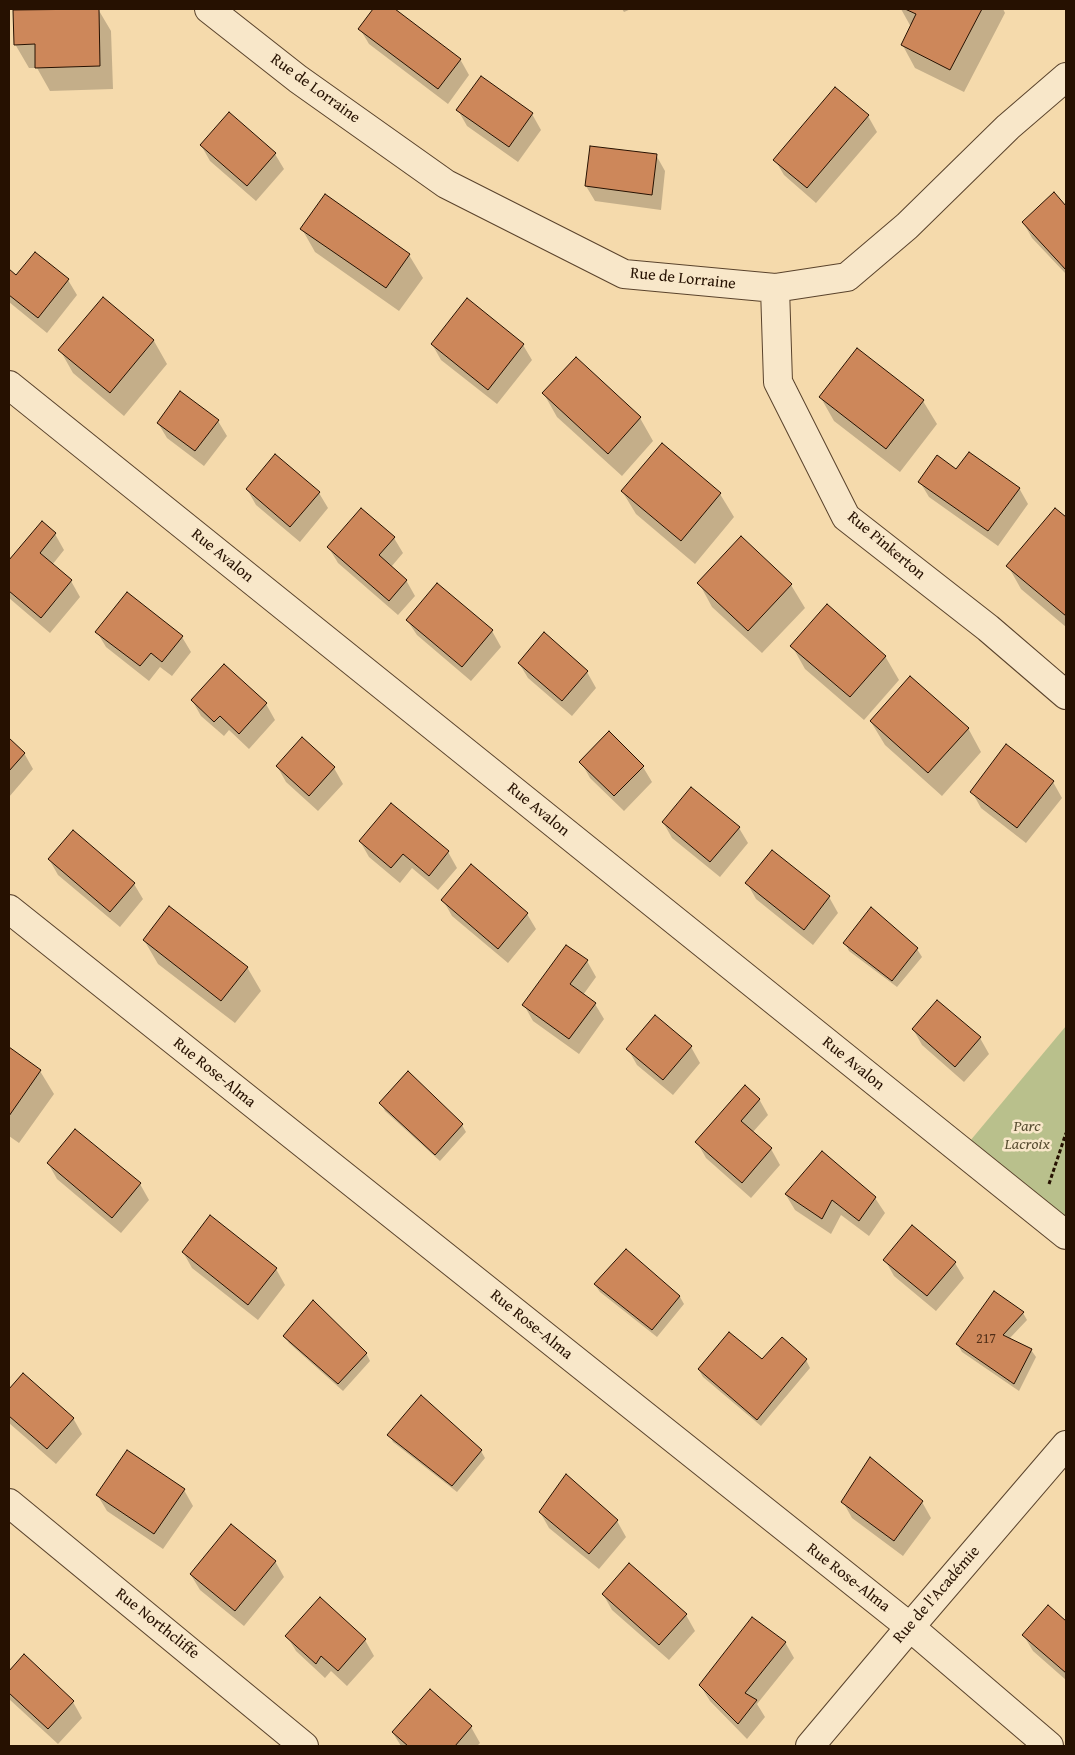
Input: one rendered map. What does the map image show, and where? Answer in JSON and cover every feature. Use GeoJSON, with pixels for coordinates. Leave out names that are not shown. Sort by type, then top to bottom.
{"type":"FeatureCollection","features":[{"type":"Feature","properties":{"kind":"street","name":"Rue de Lorraine"},"geometry":{"type":"LineString","coordinates":[[209,9],[298,79],[446,184],[624,274],[775,288],[847,277],[907,226],[1008,127],[1066,77]]}},
{"type":"Feature","properties":{"kind":"street","name":"Rue Pinkerton"},"geometry":{"type":"LineString","coordinates":[[775,288],[778,382],[846,517],[988,628],[1066,695]]}},
{"type":"Feature","properties":{"kind":"street","name":"Rue Avalon"},"geometry":{"type":"LineString","coordinates":[[9,385],[1066,1235]]}},
{"type":"Feature","properties":{"kind":"street","name":"Rue Rose-Alma"},"geometry":{"type":"LineString","coordinates":[[9,909],[910,1627],[1049,1746]]}},
{"type":"Feature","properties":{"kind":"street","name":"Rue de l'Académie"},"geometry":{"type":"LineString","coordinates":[[810,1746],[1066,1445]]}},
{"type":"Feature","properties":{"kind":"street","name":"Rue Northcliffe"},"geometry":{"type":"LineString","coordinates":[[9,1503],[304,1746]]}},
{"type":"Feature","properties":{"kind":"path"},"geometry":{"type":"LineString","coordinates":[[1040,1213],[1066,1133]]}},
{"type":"Feature","properties":{"kind":"green space","name":"Parc Lacroix"},"geometry":{"type":"Polygon","coordinates":[[[1066,1026],[1066,1221],[970,1141],[1066,1026]]]}},
{"type":"Feature","properties":{"kind":"building"},"geometry":{"type":"Polygon","coordinates":[[[99,9],[100,66],[35,68],[35,44],[14,45],[13,10],[99,9]]]}},
{"type":"Feature","properties":{"kind":"building"},"geometry":{"type":"Polygon","coordinates":[[[373,9],[395,9],[461,59],[438,89],[358,29],[373,9]]]}},
{"type":"Feature","properties":{"kind":"building"},"geometry":{"type":"Polygon","coordinates":[[[905,9],[982,9],[950,70],[901,45],[916,14],[905,9]]]}},
{"type":"Feature","properties":{"kind":"building"},"geometry":{"type":"Polygon","coordinates":[[[481,76],[533,113],[509,147],[456,110],[481,76]]]}},
{"type":"Feature","properties":{"kind":"building"},"geometry":{"type":"Polygon","coordinates":[[[835,87],[869,115],[807,188],[773,160],[835,87]]]}},
{"type":"Feature","properties":{"kind":"building"},"geometry":{"type":"Polygon","coordinates":[[[229,112],[276,153],[247,186],[200,145],[229,112]]]}},
{"type":"Feature","properties":{"kind":"building"},"geometry":{"type":"Polygon","coordinates":[[[590,146],[657,154],[652,195],[585,186],[590,146]]]}},
{"type":"Feature","properties":{"kind":"building"},"geometry":{"type":"Polygon","coordinates":[[[1054,192],[1066,206],[1066,270],[1022,222],[1054,192]]]}},
{"type":"Feature","properties":{"kind":"building"},"geometry":{"type":"Polygon","coordinates":[[[325,194],[410,254],[386,288],[300,229],[325,194]]]}},
{"type":"Feature","properties":{"kind":"building"},"geometry":{"type":"Polygon","coordinates":[[[35,252],[69,279],[38,318],[9,295],[9,269],[16,275],[35,252]]]}},
{"type":"Feature","properties":{"kind":"building"},"geometry":{"type":"Polygon","coordinates":[[[103,297],[154,340],[110,393],[58,350],[103,297]]]}},
{"type":"Feature","properties":{"kind":"building"},"geometry":{"type":"Polygon","coordinates":[[[467,298],[524,344],[488,390],[431,344],[467,298]]]}},
{"type":"Feature","properties":{"kind":"building"},"geometry":{"type":"Polygon","coordinates":[[[857,348],[924,400],[886,449],[819,397],[857,348]]]}},
{"type":"Feature","properties":{"kind":"building"},"geometry":{"type":"Polygon","coordinates":[[[576,357],[641,417],[608,454],[542,393],[576,357]]]}},
{"type":"Feature","properties":{"kind":"building"},"geometry":{"type":"Polygon","coordinates":[[[180,391],[219,420],[195,451],[157,423],[180,391]]]}},
{"type":"Feature","properties":{"kind":"building"},"geometry":{"type":"Polygon","coordinates":[[[662,443],[721,493],[681,541],[621,491],[662,443]]]}},
{"type":"Feature","properties":{"kind":"building"},"geometry":{"type":"Polygon","coordinates":[[[969,452],[1020,488],[988,531],[918,482],[937,455],[956,469],[969,452]]]}},
{"type":"Feature","properties":{"kind":"building"},"geometry":{"type":"Polygon","coordinates":[[[275,454],[320,492],[290,527],[246,489],[275,454]]]}},
{"type":"Feature","properties":{"kind":"building"},"geometry":{"type":"Polygon","coordinates":[[[361,508],[395,537],[379,555],[407,580],[389,601],[327,547],[361,508]]]}},
{"type":"Feature","properties":{"kind":"building"},"geometry":{"type":"Polygon","coordinates":[[[1055,508],[1066,517],[1066,616],[1006,566],[1055,508]]]}},
{"type":"Feature","properties":{"kind":"building"},"geometry":{"type":"Polygon","coordinates":[[[42,521],[56,533],[40,553],[72,580],[41,618],[9,591],[9,560],[42,521]]]}},
{"type":"Feature","properties":{"kind":"building"},"geometry":{"type":"Polygon","coordinates":[[[741,536],[792,584],[748,631],[697,583],[741,536]]]}},
{"type":"Feature","properties":{"kind":"building"},"geometry":{"type":"Polygon","coordinates":[[[437,583],[493,630],[462,667],[406,620],[437,583]]]}},
{"type":"Feature","properties":{"kind":"building"},"geometry":{"type":"Polygon","coordinates":[[[127,592],[183,636],[162,662],[151,653],[140,666],[95,632],[127,592]]]}},
{"type":"Feature","properties":{"kind":"building"},"geometry":{"type":"Polygon","coordinates":[[[827,604],[886,656],[850,697],[790,646],[827,604]]]}},
{"type":"Feature","properties":{"kind":"building"},"geometry":{"type":"Polygon","coordinates":[[[544,632],[588,671],[562,701],[518,663],[544,632]]]}},
{"type":"Feature","properties":{"kind":"building"},"geometry":{"type":"Polygon","coordinates":[[[224,664],[267,703],[239,734],[220,716],[214,722],[191,700],[224,664]]]}},
{"type":"Feature","properties":{"kind":"building"},"geometry":{"type":"Polygon","coordinates":[[[910,676],[969,728],[928,773],[870,721],[910,676]]]}},
{"type":"Feature","properties":{"kind":"building"},"geometry":{"type":"Polygon","coordinates":[[[609,731],[644,766],[614,796],[579,762],[609,731]]]}},
{"type":"Feature","properties":{"kind":"building"},"geometry":{"type":"Polygon","coordinates":[[[302,737],[335,767],[309,796],[276,766],[302,737]]]}},
{"type":"Feature","properties":{"kind":"building"},"geometry":{"type":"Polygon","coordinates":[[[9,738],[25,753],[9,771],[9,738]]]}},
{"type":"Feature","properties":{"kind":"building"},"geometry":{"type":"Polygon","coordinates":[[[1006,744],[1054,781],[1017,828],[970,792],[1006,744]]]}},
{"type":"Feature","properties":{"kind":"building"},"geometry":{"type":"Polygon","coordinates":[[[691,787],[740,827],[710,862],[662,822],[691,787]]]}},
{"type":"Feature","properties":{"kind":"building"},"geometry":{"type":"Polygon","coordinates":[[[391,803],[449,851],[429,876],[403,854],[391,868],[359,841],[391,803]]]}},
{"type":"Feature","properties":{"kind":"building"},"geometry":{"type":"Polygon","coordinates":[[[73,830],[135,883],[110,912],[48,859],[73,830]]]}},
{"type":"Feature","properties":{"kind":"building"},"geometry":{"type":"Polygon","coordinates":[[[772,850],[830,896],[804,930],[745,883],[772,850]]]}},
{"type":"Feature","properties":{"kind":"building"},"geometry":{"type":"Polygon","coordinates":[[[471,864],[528,913],[498,949],[441,900],[471,864]]]}},
{"type":"Feature","properties":{"kind":"building"},"geometry":{"type":"Polygon","coordinates":[[[169,906],[248,967],[221,1001],[143,940],[169,906]]]}},
{"type":"Feature","properties":{"kind":"building"},"geometry":{"type":"Polygon","coordinates":[[[871,907],[918,948],[892,981],[843,943],[871,907]]]}},
{"type":"Feature","properties":{"kind":"building"},"geometry":{"type":"Polygon","coordinates":[[[566,945],[588,960],[570,984],[596,1003],[569,1039],[522,1005],[566,945]]]}},
{"type":"Feature","properties":{"kind":"building"},"geometry":{"type":"Polygon","coordinates":[[[937,1000],[981,1037],[955,1067],[912,1029],[937,1000]]]}},
{"type":"Feature","properties":{"kind":"building"},"geometry":{"type":"Polygon","coordinates":[[[655,1015],[692,1046],[663,1080],[626,1049],[655,1015]]]}},
{"type":"Feature","properties":{"kind":"building"},"geometry":{"type":"Polygon","coordinates":[[[9,1047],[41,1070],[9,1116],[9,1047]]]}},
{"type":"Feature","properties":{"kind":"building"},"geometry":{"type":"Polygon","coordinates":[[[408,1071],[463,1124],[435,1155],[379,1103],[408,1071]]]}},
{"type":"Feature","properties":{"kind":"building"},"geometry":{"type":"Polygon","coordinates":[[[745,1085],[760,1099],[741,1121],[772,1148],[742,1183],[695,1142],[745,1085]]]}},
{"type":"Feature","properties":{"kind":"building"},"geometry":{"type":"Polygon","coordinates":[[[75,1129],[141,1183],[112,1218],[47,1163],[75,1129]]]}},
{"type":"Feature","properties":{"kind":"building"},"geometry":{"type":"Polygon","coordinates":[[[822,1151],[876,1197],[859,1221],[832,1200],[822,1219],[785,1194],[822,1151]]]}},
{"type":"Feature","properties":{"kind":"building"},"geometry":{"type":"Polygon","coordinates":[[[210,1215],[277,1268],[248,1305],[182,1252],[210,1215]]]}},
{"type":"Feature","properties":{"kind":"building"},"geometry":{"type":"Polygon","coordinates":[[[912,1225],[956,1262],[927,1296],[883,1260],[912,1225]]]}},
{"type":"Feature","properties":{"kind":"building"},"geometry":{"type":"Polygon","coordinates":[[[626,1249],[680,1296],[652,1330],[594,1284],[626,1249]]]}},
{"type":"Feature","properties":{"kind":"building"},"geometry":{"type":"Polygon","coordinates":[[[994,1291],[1024,1312],[1003,1335],[1032,1349],[1014,1384],[956,1344],[994,1291]]]}},
{"type":"Feature","properties":{"kind":"building"},"geometry":{"type":"Polygon","coordinates":[[[313,1300],[367,1353],[338,1384],[283,1336],[313,1300]]]}},
{"type":"Feature","properties":{"kind":"building"},"geometry":{"type":"Polygon","coordinates":[[[729,1332],[762,1359],[782,1337],[807,1359],[757,1420],[698,1369],[729,1332]]]}},
{"type":"Feature","properties":{"kind":"building"},"geometry":{"type":"Polygon","coordinates":[[[23,1373],[74,1418],[47,1449],[9,1416],[9,1389],[23,1373]]]}},
{"type":"Feature","properties":{"kind":"building"},"geometry":{"type":"Polygon","coordinates":[[[421,1395],[482,1450],[452,1486],[387,1435],[421,1395]]]}},
{"type":"Feature","properties":{"kind":"building"},"geometry":{"type":"Polygon","coordinates":[[[127,1450],[185,1489],[154,1534],[96,1495],[127,1450]]]}},
{"type":"Feature","properties":{"kind":"building"},"geometry":{"type":"Polygon","coordinates":[[[870,1457],[923,1501],[894,1541],[841,1502],[870,1457]]]}},
{"type":"Feature","properties":{"kind":"building"},"geometry":{"type":"Polygon","coordinates":[[[566,1474],[618,1520],[589,1554],[539,1512],[566,1474]]]}},
{"type":"Feature","properties":{"kind":"building"},"geometry":{"type":"Polygon","coordinates":[[[231,1524],[276,1561],[235,1611],[190,1574],[231,1524]]]}},
{"type":"Feature","properties":{"kind":"building"},"geometry":{"type":"Polygon","coordinates":[[[629,1563],[687,1614],[659,1645],[602,1594],[629,1563]]]}},
{"type":"Feature","properties":{"kind":"building"},"geometry":{"type":"Polygon","coordinates":[[[320,1597],[366,1639],[338,1671],[321,1656],[316,1664],[285,1636],[320,1597]]]}},
{"type":"Feature","properties":{"kind":"building"},"geometry":{"type":"Polygon","coordinates":[[[1048,1605],[1066,1621],[1066,1673],[1022,1635],[1048,1605]]]}},
{"type":"Feature","properties":{"kind":"building"},"geometry":{"type":"Polygon","coordinates":[[[752,1617],[786,1642],[745,1693],[757,1700],[738,1724],[699,1685],[752,1617]]]}},
{"type":"Feature","properties":{"kind":"building"},"geometry":{"type":"Polygon","coordinates":[[[24,1654],[74,1701],[48,1729],[9,1693],[9,1671],[24,1654]]]}},
{"type":"Feature","properties":{"kind":"building"},"geometry":{"type":"Polygon","coordinates":[[[430,1689],[472,1726],[455,1746],[408,1746],[392,1732],[430,1689]]]}}]}
